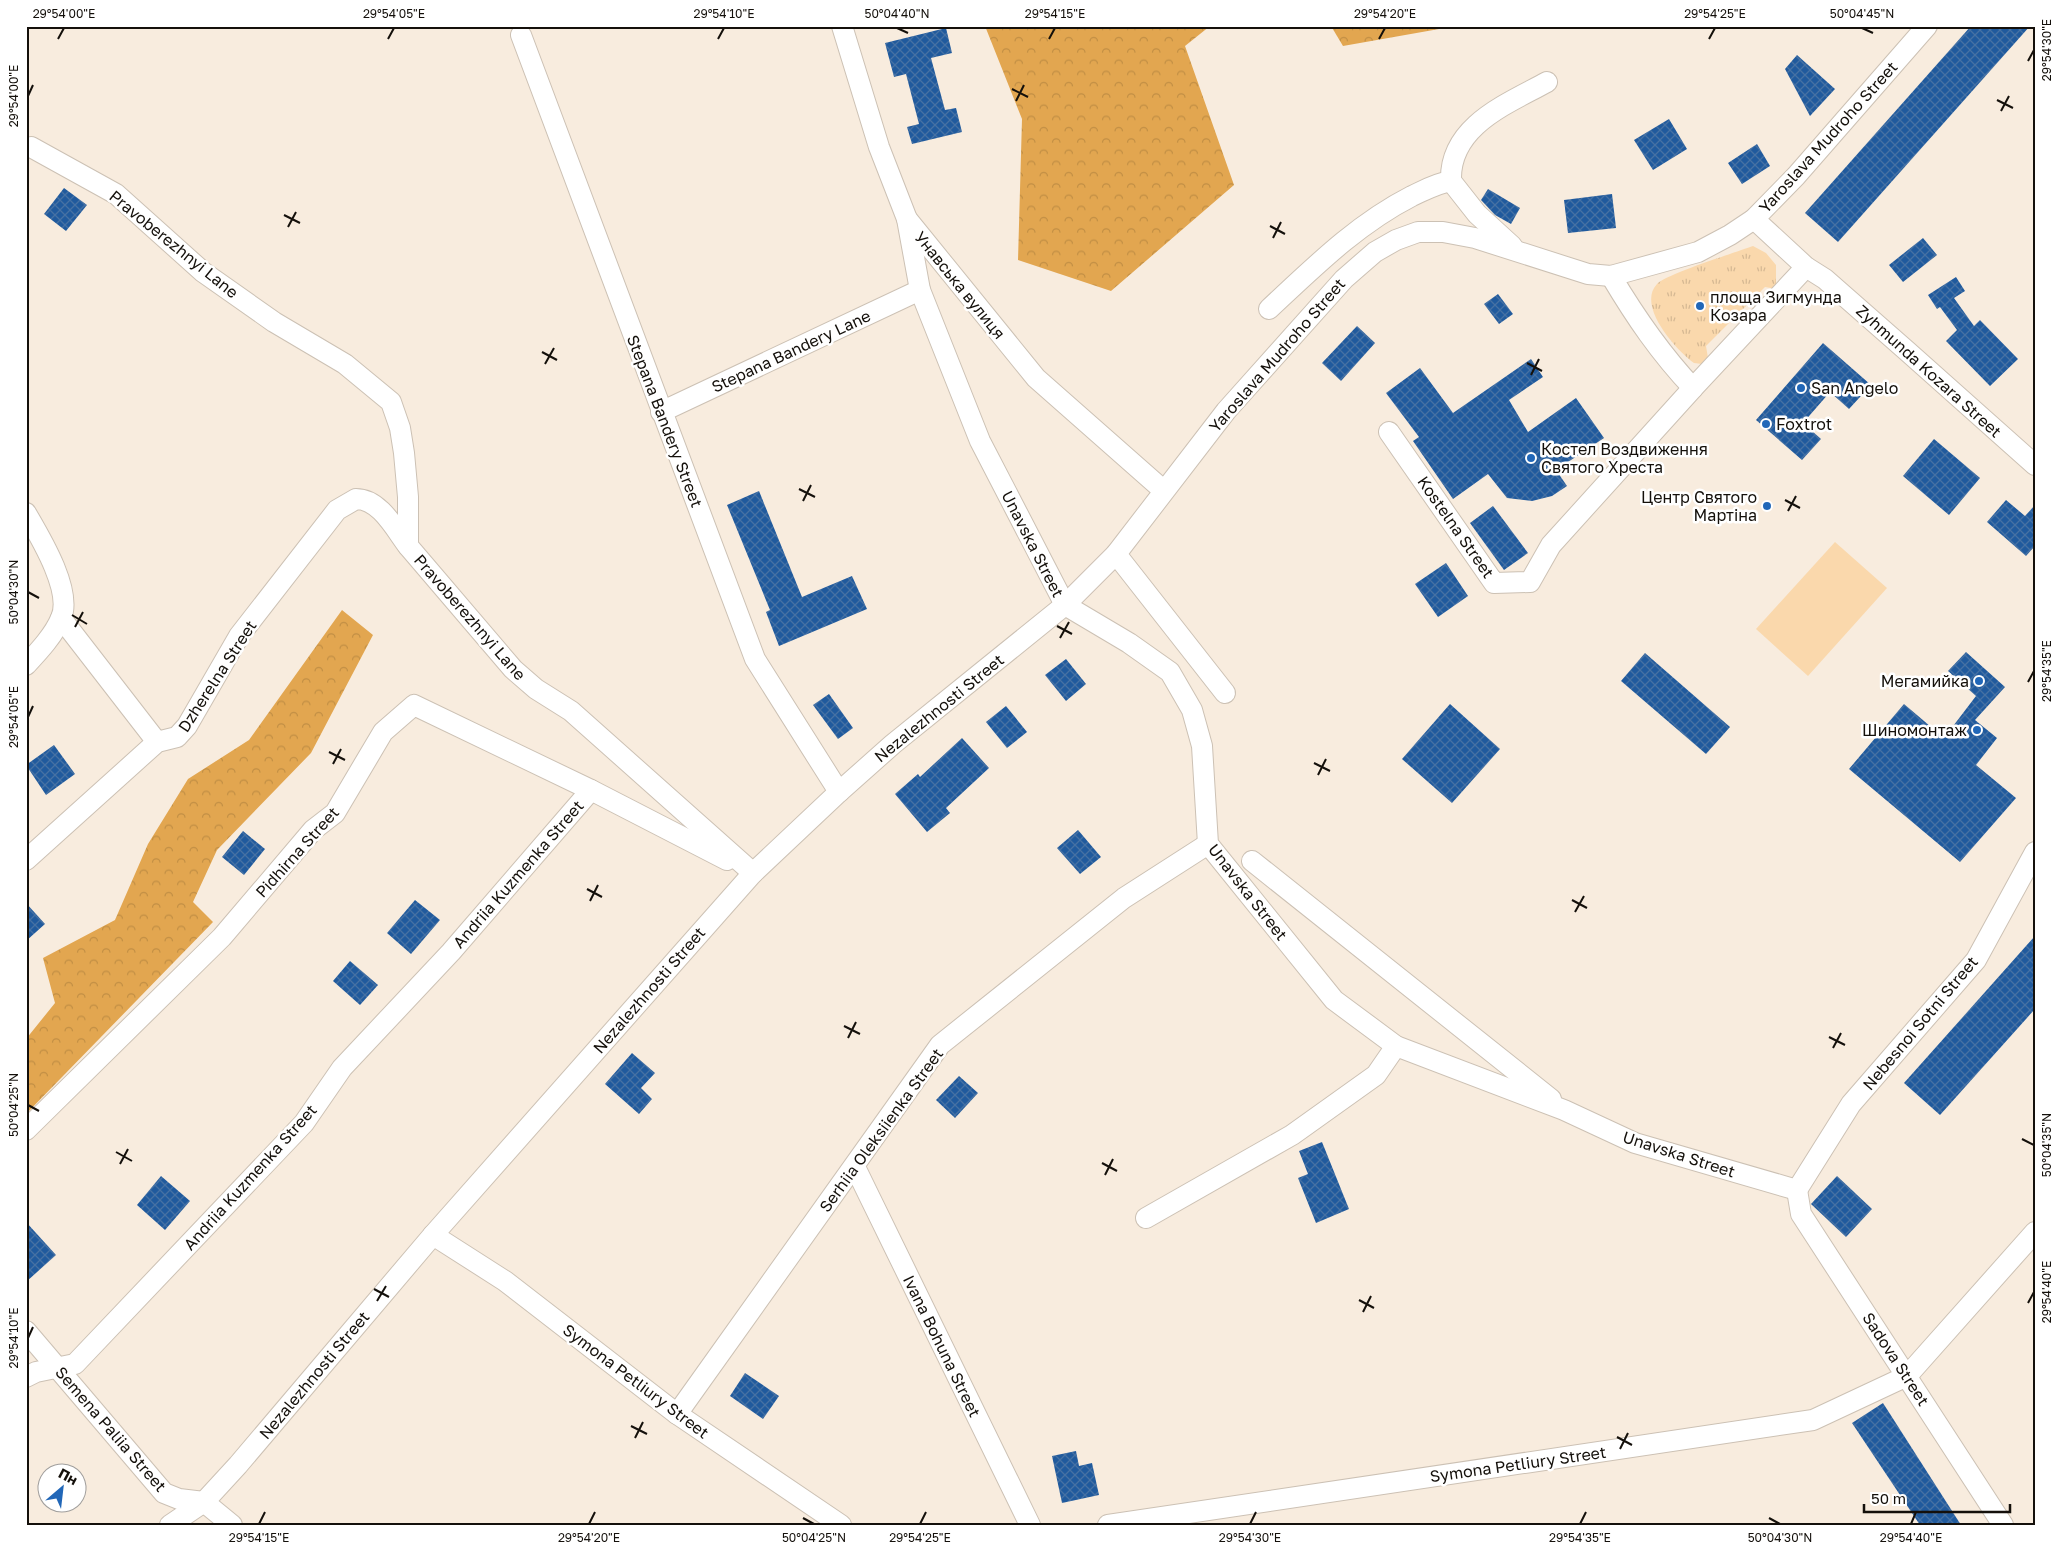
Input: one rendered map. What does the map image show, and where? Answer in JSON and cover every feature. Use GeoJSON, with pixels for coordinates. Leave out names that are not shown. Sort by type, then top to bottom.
{"type":"FeatureCollection","features":[{"type":"Feature","properties":{"kind":"street","name":"Унавська вулиця"},"geometry":{"type":"LineString","coordinates":[[842,26],[879,147],[906,219],[1036,378],[1163,490]]}},
{"type":"Feature","properties":{"kind":"street","name":"Yaroslava Mudroho Street"},"geometry":{"type":"LineString","coordinates":[[1163,490],[1226,411],[1287,340],[1344,279],[1376,252],[1396,240],[1418,232],[1443,232],[1475,238],[1588,274],[1611,276],[1698,252],[1730,235],[1754,219],[1796,176],[1927,26]]}},
{"type":"Feature","properties":{"kind":"street","name":"Stepana Bandery Street"},"geometry":{"type":"LineString","coordinates":[[521,35],[755,659],[839,792]]}},
{"type":"Feature","properties":{"kind":"street"},"geometry":{"type":"LineString","coordinates":[[1451,181],[1451,171],[1465,135],[1478,122],[1547,82]]}},
{"type":"Feature","properties":{"kind":"street","name":"Pravoberezhnyi Lane"},"geometry":{"type":"LineString","coordinates":[[31,147],[116,194],[203,272],[274,322],[345,364],[391,402],[400,428],[404,453],[408,496],[408,546],[524,679],[551,700],[571,711],[753,873]]}},
{"type":"Feature","properties":{"kind":"street","name":"Yaroslava Mudroho Street"},"geometry":{"type":"LineString","coordinates":[[1268,309],[1349,235],[1385,210],[1440,183],[1451,181],[1478,214],[1521,254]]}},
{"type":"Feature","properties":{"kind":"street","name":"Unavska Street"},"geometry":{"type":"LineString","coordinates":[[906,219],[920,290],[980,442],[1064,605],[1130,643],[1170,672],[1192,710],[1202,746],[1208,844],[1334,1000],[1396,1046],[1564,1110],[1635,1143],[1797,1190]]}},
{"type":"Feature","properties":{"kind":"street","name":"Zyhmunda Kozara Street"},"geometry":{"type":"LineString","coordinates":[[1754,219],[1806,266],[1825,279],[1878,324],[2035,465]]}},
{"type":"Feature","properties":{"kind":"street"},"geometry":{"type":"LineString","coordinates":[[1611,276],[1639,323],[1662,355],[1693,388],[1806,266]]}},
{"type":"Feature","properties":{"kind":"street","name":"Stepana Bandery Lane"},"geometry":{"type":"LineString","coordinates":[[661,412],[920,290]]}},
{"type":"Feature","properties":{"kind":"street","name":"Kostelna Street"},"geometry":{"type":"LineString","coordinates":[[1389,432],[1494,583],[1530,582],[1551,545],[1693,388]]}},
{"type":"Feature","properties":{"kind":"street","name":"Nezalezhnosti Street"},"geometry":{"type":"LineString","coordinates":[[170,1525],[204,1502],[433,1235],[753,873],[839,792],[901,738],[1064,605],[1116,554],[1163,490]]}},
{"type":"Feature","properties":{"kind":"street","name":"Dzherelna Street"},"geometry":{"type":"LineString","coordinates":[[26,860],[157,742],[177,737],[187,726],[240,636],[326,522],[346,504],[356,499],[370,502],[383,514],[408,546]]}},
{"type":"Feature","properties":{"kind":"street"},"geometry":{"type":"LineString","coordinates":[[26,513],[48,551],[62,591],[63,612],[61,618],[26,665]]}},
{"type":"Feature","properties":{"kind":"street"},"geometry":{"type":"LineString","coordinates":[[1116,554],[1226,693]]}},
{"type":"Feature","properties":{"kind":"street"},"geometry":{"type":"LineString","coordinates":[[61,618],[157,742]]}},
{"type":"Feature","properties":{"kind":"street","name":"Pidhirna Street"},"geometry":{"type":"LineString","coordinates":[[26,1130],[222,937],[312,830],[335,812],[383,732],[414,705],[591,790],[753,873]]}},
{"type":"Feature","properties":{"kind":"street","name":"Andriia Kuzmenka Street"},"geometry":{"type":"LineString","coordinates":[[26,1377],[36,1372],[59,1369],[75,1364],[304,1123],[342,1068],[451,952],[591,790]]}},
{"type":"Feature","properties":{"kind":"street","name":"Serhiia Oleksiienka Street"},"geometry":{"type":"LineString","coordinates":[[677,1414],[855,1167],[940,1045],[1124,898],[1208,844]]}},
{"type":"Feature","properties":{"kind":"street","name":"Nebesnoi Sotni Street"},"geometry":{"type":"LineString","coordinates":[[1797,1190],[1851,1104],[1976,960],[2035,852]]}},
{"type":"Feature","properties":{"kind":"street","name":"Unavska Street"},"geometry":{"type":"LineString","coordinates":[[1252,861],[1564,1110]]}},
{"type":"Feature","properties":{"kind":"street"},"geometry":{"type":"LineString","coordinates":[[1146,1218],[1292,1135],[1376,1075],[1396,1046]]}},
{"type":"Feature","properties":{"kind":"street","name":"Ivana Bohuna Street"},"geometry":{"type":"LineString","coordinates":[[855,1167],[1030,1525]]}},
{"type":"Feature","properties":{"kind":"street","name":"Sadova Street"},"geometry":{"type":"LineString","coordinates":[[1797,1190],[1801,1214],[2003,1525]]}},
{"type":"Feature","properties":{"kind":"street","name":"Symona Petliury Street"},"geometry":{"type":"LineString","coordinates":[[1108,1525],[1813,1420],[1907,1376],[2035,1232]]}},
{"type":"Feature","properties":{"kind":"street","name":"Symona Petliury Street"},"geometry":{"type":"LineString","coordinates":[[433,1235],[505,1281],[677,1414],[841,1525]]}},
{"type":"Feature","properties":{"kind":"street","name":"Semena Paliia Street"},"geometry":{"type":"LineString","coordinates":[[26,1331],[164,1493],[179,1499],[204,1502]]}},
{"type":"Feature","properties":{"kind":"street"},"geometry":{"type":"LineString","coordinates":[[204,1502],[232,1525]]}},
{"type":"Feature","properties":{"kind":"green space"},"geometry":{"type":"Polygon","coordinates":[[[985,26],[1210,26],[1185,46],[1234,185],[1111,291],[1018,260],[1022,119],[985,26]]]}},
{"type":"Feature","properties":{"kind":"green space"},"geometry":{"type":"Polygon","coordinates":[[[1331,26],[1456,26],[1343,46],[1331,26]]]}},
{"type":"Feature","properties":{"kind":"green space","name":"площа Зигмунда Козара"},"geometry":{"type":"Polygon","coordinates":[[[1753,246],[1766,253],[1776,265],[1776,289],[1765,287],[1706,346],[1708,358],[1702,364],[1694,363],[1678,349],[1661,327],[1655,316],[1652,293],[1657,284],[1663,280],[1753,246]]]}},
{"type":"Feature","properties":{"kind":"green space"},"geometry":{"type":"Polygon","coordinates":[[[1835,542],[1887,588],[1808,676],[1756,629],[1835,542]]]}},
{"type":"Feature","properties":{"kind":"green space"},"geometry":{"type":"Polygon","coordinates":[[[342,610],[373,635],[311,753],[217,850],[193,902],[213,922],[26,1114],[26,1039],[55,1003],[43,958],[115,920],[148,844],[188,779],[249,740],[342,610]]]}},
{"type":"Feature","properties":{"kind":"building"},"geometry":{"type":"Polygon","coordinates":[[[1971,26],[2030,26],[1838,242],[1805,213],[1971,26]]]}},
{"type":"Feature","properties":{"kind":"building"},"geometry":{"type":"Polygon","coordinates":[[[946,28],[952,53],[931,58],[945,110],[956,108],[962,132],[912,144],[907,127],[919,124],[906,74],[894,77],[885,43],[946,28]]]}},
{"type":"Feature","properties":{"kind":"building"},"geometry":{"type":"Polygon","coordinates":[[[1797,55],[1835,89],[1810,116],[1785,69],[1797,55]]]}},
{"type":"Feature","properties":{"kind":"building"},"geometry":{"type":"Polygon","coordinates":[[[1669,119],[1687,149],[1653,170],[1634,140],[1669,119]]]}},
{"type":"Feature","properties":{"kind":"building"},"geometry":{"type":"Polygon","coordinates":[[[1757,144],[1770,166],[1742,184],[1728,163],[1757,144]]]}},
{"type":"Feature","properties":{"kind":"building"},"geometry":{"type":"Polygon","coordinates":[[[64,188],[87,205],[66,231],[44,214],[64,188]]]}},
{"type":"Feature","properties":{"kind":"building"},"geometry":{"type":"Polygon","coordinates":[[[1488,189],[1520,208],[1511,224],[1495,215],[1481,200],[1488,189]]]}},
{"type":"Feature","properties":{"kind":"building"},"geometry":{"type":"Polygon","coordinates":[[[1612,194],[1616,228],[1568,233],[1564,200],[1612,194]]]}},
{"type":"Feature","properties":{"kind":"building"},"geometry":{"type":"Polygon","coordinates":[[[1923,238],[1937,255],[1903,282],[1889,265],[1923,238]]]}},
{"type":"Feature","properties":{"kind":"building"},"geometry":{"type":"Polygon","coordinates":[[[1956,277],[1965,291],[1954,298],[1974,326],[1980,320],[2018,359],[1990,386],[1946,341],[1957,330],[1940,307],[1937,309],[1928,295],[1956,277]]]}},
{"type":"Feature","properties":{"kind":"building"},"geometry":{"type":"Polygon","coordinates":[[[1498,294],[1513,314],[1499,324],[1484,304],[1498,294]]]}},
{"type":"Feature","properties":{"kind":"building"},"geometry":{"type":"Polygon","coordinates":[[[1357,326],[1375,343],[1341,381],[1322,363],[1357,326]]]}},
{"type":"Feature","properties":{"kind":"building"},"geometry":{"type":"Polygon","coordinates":[[[1823,343],[1871,385],[1849,409],[1830,392],[1803,423],[1821,439],[1802,460],[1756,420],[1823,343]]]}},
{"type":"Feature","properties":{"kind":"building"},"geometry":{"type":"Polygon","coordinates":[[[1531,359],[1543,377],[1509,400],[1528,432],[1576,398],[1604,438],[1556,470],[1567,486],[1552,496],[1532,501],[1507,498],[1488,474],[1453,499],[1413,441],[1419,437],[1386,393],[1420,368],[1453,413],[1531,359]]]}},
{"type":"Feature","properties":{"kind":"building"},"geometry":{"type":"Polygon","coordinates":[[[1934,439],[1980,478],[1949,515],[1903,476],[1934,439]]]}},
{"type":"Feature","properties":{"kind":"building"},"geometry":{"type":"Polygon","coordinates":[[[759,491],[802,597],[852,576],[867,609],[779,646],[766,612],[770,610],[727,505],[759,491]]]}},
{"type":"Feature","properties":{"kind":"building"},"geometry":{"type":"Polygon","coordinates":[[[2006,500],[2025,516],[2035,505],[2035,546],[2026,556],[1987,522],[2006,500]]]}},
{"type":"Feature","properties":{"kind":"building"},"geometry":{"type":"Polygon","coordinates":[[[1493,506],[1528,553],[1504,570],[1470,523],[1493,506]]]}},
{"type":"Feature","properties":{"kind":"building"},"geometry":{"type":"Polygon","coordinates":[[[1446,563],[1468,596],[1438,617],[1415,584],[1446,563]]]}},
{"type":"Feature","properties":{"kind":"building"},"geometry":{"type":"Polygon","coordinates":[[[1966,652],[2005,687],[1975,720],[1997,738],[1976,765],[2016,798],[1960,862],[1849,769],[1904,704],[1944,738],[1976,696],[1948,671],[1966,652]]]}},
{"type":"Feature","properties":{"kind":"building"},"geometry":{"type":"Polygon","coordinates":[[[1645,653],[1730,727],[1706,754],[1621,681],[1645,653]]]}},
{"type":"Feature","properties":{"kind":"building"},"geometry":{"type":"Polygon","coordinates":[[[1066,659],[1086,684],[1066,701],[1045,675],[1066,659]]]}},
{"type":"Feature","properties":{"kind":"building"},"geometry":{"type":"Polygon","coordinates":[[[829,694],[853,728],[838,739],[813,705],[829,694]]]}},
{"type":"Feature","properties":{"kind":"building"},"geometry":{"type":"Polygon","coordinates":[[[1450,704],[1500,749],[1452,803],[1402,759],[1450,704]]]}},
{"type":"Feature","properties":{"kind":"building"},"geometry":{"type":"Polygon","coordinates":[[[1006,706],[1027,732],[1007,748],[986,722],[1006,706]]]}},
{"type":"Feature","properties":{"kind":"building"},"geometry":{"type":"Polygon","coordinates":[[[962,738],[989,768],[946,808],[950,813],[927,832],[895,794],[918,774],[920,777],[962,738]]]}},
{"type":"Feature","properties":{"kind":"building"},"geometry":{"type":"Polygon","coordinates":[[[54,745],[75,774],[46,795],[26,765],[54,745]]]}},
{"type":"Feature","properties":{"kind":"building"},"geometry":{"type":"Polygon","coordinates":[[[1078,830],[1101,857],[1080,874],[1057,848],[1078,830]]]}},
{"type":"Feature","properties":{"kind":"building"},"geometry":{"type":"Polygon","coordinates":[[[243,831],[265,849],[244,875],[222,857],[243,831]]]}},
{"type":"Feature","properties":{"kind":"building"},"geometry":{"type":"Polygon","coordinates":[[[415,900],[440,920],[411,954],[387,933],[415,900]]]}},
{"type":"Feature","properties":{"kind":"building"},"geometry":{"type":"Polygon","coordinates":[[[26,903],[45,924],[26,941],[26,903]]]}},
{"type":"Feature","properties":{"kind":"building"},"geometry":{"type":"Polygon","coordinates":[[[2035,936],[2035,1009],[1940,1115],[1904,1083],[2035,936]]]}},
{"type":"Feature","properties":{"kind":"building"},"geometry":{"type":"Polygon","coordinates":[[[350,961],[378,985],[360,1005],[333,981],[350,961]]]}},
{"type":"Feature","properties":{"kind":"building"},"geometry":{"type":"Polygon","coordinates":[[[632,1053],[655,1073],[641,1088],[652,1099],[639,1114],[605,1084],[632,1053]]]}},
{"type":"Feature","properties":{"kind":"building"},"geometry":{"type":"Polygon","coordinates":[[[959,1076],[978,1093],[955,1118],[936,1100],[959,1076]]]}},
{"type":"Feature","properties":{"kind":"building"},"geometry":{"type":"Polygon","coordinates":[[[1322,1142],[1349,1209],[1316,1223],[1298,1178],[1308,1174],[1299,1151],[1322,1142]]]}},
{"type":"Feature","properties":{"kind":"building"},"geometry":{"type":"Polygon","coordinates":[[[161,1176],[190,1201],[165,1230],[137,1205],[161,1176]]]}},
{"type":"Feature","properties":{"kind":"building"},"geometry":{"type":"Polygon","coordinates":[[[1837,1176],[1872,1209],[1846,1237],[1811,1204],[1837,1176]]]}},
{"type":"Feature","properties":{"kind":"building"},"geometry":{"type":"Polygon","coordinates":[[[26,1222],[56,1255],[26,1282],[26,1222]]]}},
{"type":"Feature","properties":{"kind":"building"},"geometry":{"type":"Polygon","coordinates":[[[745,1373],[779,1396],[763,1419],[730,1396],[745,1373]]]}},
{"type":"Feature","properties":{"kind":"building"},"geometry":{"type":"Polygon","coordinates":[[[1883,1403],[1961,1525],[1920,1525],[1852,1423],[1883,1403]]]}},
{"type":"Feature","properties":{"kind":"building"},"geometry":{"type":"Polygon","coordinates":[[[1076,1451],[1079,1466],[1092,1463],[1099,1495],[1062,1503],[1052,1456],[1076,1451]]]}},
{"type":"Feature","properties":{"kind":"place","name":"площа Зигмунда Козара"},"geometry":{"type":"Point","coordinates":[1700,306]}},
{"type":"Feature","properties":{"kind":"place","name":"San Angelo"},"geometry":{"type":"Point","coordinates":[1801,388]}},
{"type":"Feature","properties":{"kind":"place","name":"Foxtrot"},"geometry":{"type":"Point","coordinates":[1766,424]}},
{"type":"Feature","properties":{"kind":"place","name":"Костел Воздвиження Святого Хреста"},"geometry":{"type":"Point","coordinates":[1531,458]}},
{"type":"Feature","properties":{"kind":"place","name":"Центр Святого Мартіна"},"geometry":{"type":"Point","coordinates":[1767,506]}},
{"type":"Feature","properties":{"kind":"place","name":"Мегамийка"},"geometry":{"type":"Point","coordinates":[1979,681]}},
{"type":"Feature","properties":{"kind":"place","name":"Шиномонтаж"},"geometry":{"type":"Point","coordinates":[1977,730]}}]}
